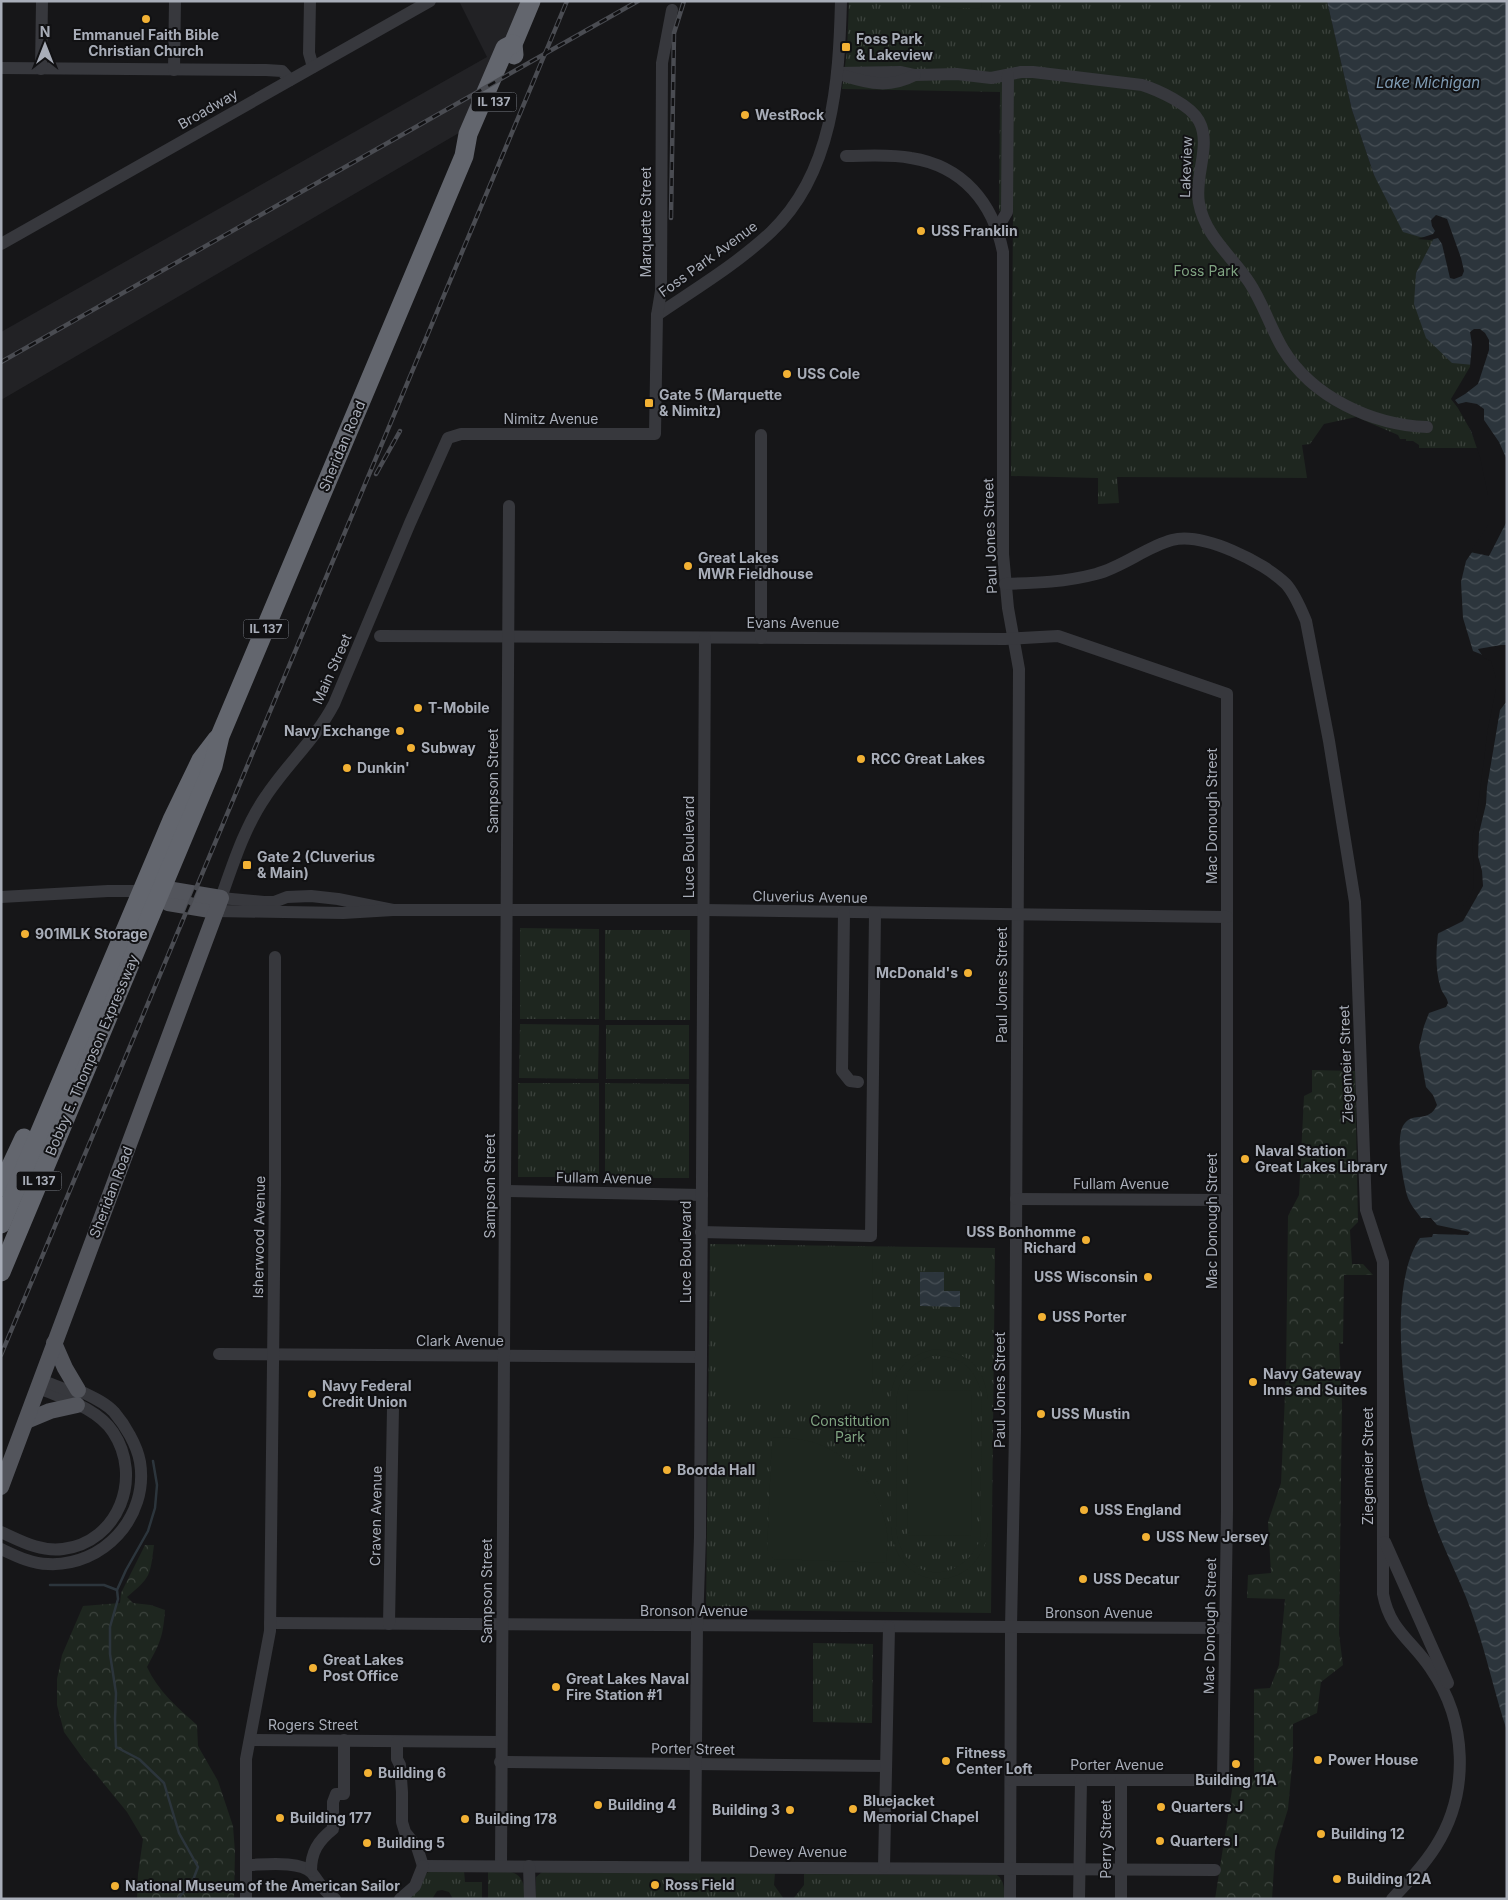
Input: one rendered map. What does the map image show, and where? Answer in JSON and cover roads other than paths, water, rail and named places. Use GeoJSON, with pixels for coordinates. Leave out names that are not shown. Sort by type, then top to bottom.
{"type":"FeatureCollection","features":[{"type":"Feature","properties":{"kind":"highway","name":"Sheridan Road"},"geometry":{"type":"LineString","coordinates":[[150,892],[172,820],[201,760],[220,736],[464,156],[468,134],[505,48],[512,44],[531,1]]}},
{"type":"Feature","properties":{"kind":"highway","name":"Bobby E. Thompson Expressway"},"geometry":{"type":"LineString","coordinates":[[1,1224],[59,1084],[150,892]]}},
{"type":"Feature","properties":{"kind":"highway","name":"Bobby E. Thompson Expressway"},"geometry":{"type":"LineString","coordinates":[[1,1272],[150,892]]}},
{"type":"Feature","properties":{"kind":"highway"},"geometry":{"type":"LineString","coordinates":[[1,1187],[41,1101],[59,1084]]}},
{"type":"Feature","properties":{"kind":"main road"},"geometry":{"type":"LineString","coordinates":[[150,892],[173,890],[218,905]]}},
{"type":"Feature","properties":{"kind":"main road","name":"Sheridan Road"},"geometry":{"type":"LineString","coordinates":[[1,1487],[218,905]]}},
{"type":"Feature","properties":{"kind":"main road"},"geometry":{"type":"LineString","coordinates":[[26,1421],[78,1397],[54,1343]]}},
{"type":"Feature","properties":{"kind":"street"},"geometry":{"type":"LineString","coordinates":[[41,69],[42,1]]}},
{"type":"Feature","properties":{"kind":"street"},"geometry":{"type":"LineString","coordinates":[[174,70],[176,1]]}},
{"type":"Feature","properties":{"kind":"street"},"geometry":{"type":"LineString","coordinates":[[310,1],[309,53],[313,67]]}},
{"type":"Feature","properties":{"kind":"street","name":"Broadway"},"geometry":{"type":"LineString","coordinates":[[1,244],[430,1]]}},
{"type":"Feature","properties":{"kind":"street","name":"Foss Park Avenue"},"geometry":{"type":"LineString","coordinates":[[657,315],[748,252],[772,231],[794,204],[817,165],[831,115],[837,73],[842,1]]}},
{"type":"Feature","properties":{"kind":"street","name":"Marquette Street"},"geometry":{"type":"LineString","coordinates":[[654,434],[657,315],[661,291],[662,63],[672,10]]}},
{"type":"Feature","properties":{"kind":"street"},"geometry":{"type":"LineString","coordinates":[[1,68],[282,71],[290,80]]}},
{"type":"Feature","properties":{"kind":"street","name":"Lakeview"},"geometry":{"type":"LineString","coordinates":[[837,73],[901,72],[915,75],[957,74],[991,78],[1021,72],[1033,72],[1142,85],[1154,89],[1188,109],[1198,118],[1203,134],[1204,146],[1198,184],[1199,202],[1203,219],[1211,234],[1255,291],[1284,350],[1298,368],[1331,398],[1384,422],[1409,427],[1427,427]]}},
{"type":"Feature","properties":{"kind":"street"},"geometry":{"type":"LineString","coordinates":[[997,229],[1007,212],[1008,75]]}},
{"type":"Feature","properties":{"kind":"street","name":"Paul Jones Street"},"geometry":{"type":"LineString","coordinates":[[846,156],[911,158],[942,167],[966,183],[987,207],[997,229],[1004,262],[1003,554],[1005,584],[1019,668],[1015,1432],[1011,1627],[1010,1899]]}},
{"type":"Feature","properties":{"kind":"street","name":"Nimitz Avenue"},"geometry":{"type":"LineString","coordinates":[[448,438],[461,434],[654,434]]}},
{"type":"Feature","properties":{"kind":"street"},"geometry":{"type":"LineString","coordinates":[[761,435],[761,638]]}},
{"type":"Feature","properties":{"kind":"street","name":"Main Street"},"geometry":{"type":"LineString","coordinates":[[218,905],[246,833],[261,804],[281,775],[319,730],[334,704],[417,506],[448,438]]}},
{"type":"Feature","properties":{"kind":"street","name":"Sampson Street"},"geometry":{"type":"LineString","coordinates":[[501,1865],[500,1762],[510,506]]}},
{"type":"Feature","properties":{"kind":"street","name":"Ziegemeier Street"},"geometry":{"type":"LineString","coordinates":[[1005,584],[1072,580],[1089,576],[1116,568],[1171,540],[1193,538],[1208,541],[1267,568],[1287,585],[1302,610],[1306,621],[1329,741],[1355,902],[1366,1210],[1383,1262],[1382,1594],[1388,1613],[1399,1633],[1417,1651],[1437,1678],[1447,1697],[1458,1734],[1461,1763],[1460,1780],[1454,1806],[1445,1830],[1436,1846],[1411,1880],[1392,1899]]}},
{"type":"Feature","properties":{"kind":"street","name":"Evans Avenue"},"geometry":{"type":"LineString","coordinates":[[380,636],[1014,639],[1058,636],[1198,684]]}},
{"type":"Feature","properties":{"kind":"street","name":"Luce Boulevard"},"geometry":{"type":"LineString","coordinates":[[695,1866],[697,1626],[700,1537],[705,638]]}},
{"type":"Feature","properties":{"kind":"street","name":"Mac Donough Street"},"geometry":{"type":"LineString","coordinates":[[1198,684],[1226,694],[1226,1510],[1223,1780]]}},
{"type":"Feature","properties":{"kind":"street"},"geometry":{"type":"LineString","coordinates":[[1,897],[113,891],[150,892]]}},
{"type":"Feature","properties":{"kind":"street","name":"Cluverius Avenue"},"geometry":{"type":"LineString","coordinates":[[218,905],[343,913],[393,910],[703,910],[1226,916]]}},
{"type":"Feature","properties":{"kind":"street"},"geometry":{"type":"LineString","coordinates":[[844,912],[842,1071],[850,1081],[858,1082]]}},
{"type":"Feature","properties":{"kind":"street"},"geometry":{"type":"LineString","coordinates":[[701,1232],[871,1236],[875,912]]}},
{"type":"Feature","properties":{"kind":"street","name":"Isherwood Avenue"},"geometry":{"type":"LineString","coordinates":[[270,1623],[275,957]]}},
{"type":"Feature","properties":{"kind":"street","name":"Fullam Avenue"},"geometry":{"type":"LineString","coordinates":[[505,1191],[702,1195]]}},
{"type":"Feature","properties":{"kind":"street","name":"Fullam Avenue"},"geometry":{"type":"LineString","coordinates":[[1016,1199],[1226,1200]]}},
{"type":"Feature","properties":{"kind":"street","name":"Clark Avenue"},"geometry":{"type":"LineString","coordinates":[[219,1354],[700,1357]]}},
{"type":"Feature","properties":{"kind":"street"},"geometry":{"type":"LineString","coordinates":[[1,1549],[22,1558],[46,1564],[78,1562],[96,1554],[113,1541],[126,1525],[136,1505],[140,1485],[140,1463],[134,1443],[112,1410],[40,1384]]}},
{"type":"Feature","properties":{"kind":"street"},"geometry":{"type":"LineString","coordinates":[[1,1532],[40,1548],[62,1549],[83,1543],[92,1538],[108,1525],[118,1510],[127,1482],[126,1461],[113,1432],[78,1397]]}},
{"type":"Feature","properties":{"kind":"street","name":"Craven Avenue"},"geometry":{"type":"LineString","coordinates":[[389,1624],[393,1408]]}},
{"type":"Feature","properties":{"kind":"street"},"geometry":{"type":"LineString","coordinates":[[1383,1537],[1457,1703],[1458,1734]]}},
{"type":"Feature","properties":{"kind":"street"},"geometry":{"type":"LineString","coordinates":[[250,1740],[270,1623]]}},
{"type":"Feature","properties":{"kind":"street","name":"Bronson Avenue"},"geometry":{"type":"LineString","coordinates":[[270,1623],[1224,1628]]}},
{"type":"Feature","properties":{"kind":"street"},"geometry":{"type":"LineString","coordinates":[[884,1867],[889,1627]]}},
{"type":"Feature","properties":{"kind":"street","name":"Rogers Street"},"geometry":{"type":"LineString","coordinates":[[246,1899],[246,1759],[250,1740],[501,1742]]}},
{"type":"Feature","properties":{"kind":"street"},"geometry":{"type":"LineString","coordinates":[[311,1871],[313,1851],[318,1843],[333,1829],[333,1802],[336,1794],[344,1794],[344,1740]]}},
{"type":"Feature","properties":{"kind":"street"},"geometry":{"type":"LineString","coordinates":[[397,1742],[397,1759],[400,1766],[402,1792],[402,1822],[405,1832],[417,1847],[423,1866],[416,1886],[400,1899]]}},
{"type":"Feature","properties":{"kind":"street","name":"Porter Street"},"geometry":{"type":"LineString","coordinates":[[500,1762],[886,1766]]}},
{"type":"Feature","properties":{"kind":"street","name":"Porter Avenue"},"geometry":{"type":"LineString","coordinates":[[1011,1780],[1223,1780]]}},
{"type":"Feature","properties":{"kind":"street"},"geometry":{"type":"LineString","coordinates":[[1079,1899],[1081,1780]]}},
{"type":"Feature","properties":{"kind":"street","name":"Perry Street"},"geometry":{"type":"LineString","coordinates":[[1121,1780],[1121,1899]]}},
{"type":"Feature","properties":{"kind":"street"},"geometry":{"type":"LineString","coordinates":[[246,1865],[289,1864],[311,1871],[326,1893],[335,1899]]}},
{"type":"Feature","properties":{"kind":"street","name":"Dewey Avenue"},"geometry":{"type":"LineString","coordinates":[[423,1866],[1215,1870]]}},
{"type":"Feature","properties":{"kind":"street"},"geometry":{"type":"LineString","coordinates":[[529,1866],[530,1899]]}},
{"type":"Feature","properties":{"kind":"water","name":"Lake Michigan"},"geometry":{"type":"Polygon","coordinates":[[[1327,1],[1507,1],[1507,1731],[1475,1622],[1436,1527],[1423,1486],[1408,1414],[1401,1333],[1402,1296],[1408,1263],[1420,1238],[1432,1237],[1433,1234],[1468,1235],[1470,1232],[1437,1225],[1431,1218],[1421,1218],[1407,1195],[1402,1169],[1400,1137],[1405,1123],[1413,1118],[1430,1114],[1437,1105],[1433,1095],[1426,1087],[1419,1047],[1429,1013],[1446,1007],[1448,1003],[1441,989],[1437,968],[1438,933],[1458,917],[1475,889],[1474,837],[1499,677],[1493,659],[1473,651],[1463,618],[1461,582],[1466,561],[1490,526],[1491,494],[1482,457],[1460,406],[1453,399],[1474,365],[1452,363],[1426,338],[1414,304],[1416,273],[1434,238],[1420,237],[1403,232],[1374,175],[1352,110],[1327,1]]]}},
{"type":"Feature","properties":{"kind":"water"},"geometry":{"type":"Polygon","coordinates":[[[920,1272],[944,1272],[944,1291],[960,1291],[960,1307],[920,1306],[920,1272]]]}},
{"type":"Feature","properties":{"kind":"waterway"},"geometry":{"type":"LineString","coordinates":[[153,1461],[157,1485],[155,1508],[148,1531],[117,1590],[118,1599],[110,1627],[110,1654],[116,1693],[116,1747],[139,1759],[164,1783],[179,1833],[198,1867],[193,1880],[178,1899]]}},
{"type":"Feature","properties":{"kind":"waterway"},"geometry":{"type":"LineString","coordinates":[[50,1585],[104,1585],[117,1590]]}},
{"type":"Feature","properties":{"kind":"railway"},"geometry":{"type":"LineString","coordinates":[[1,1355],[567,1]]}},
{"type":"Feature","properties":{"kind":"railway"},"geometry":{"type":"LineString","coordinates":[[1,362],[638,1]]}},
{"type":"Feature","properties":{"kind":"railway"},"geometry":{"type":"LineString","coordinates":[[671,218],[674,33],[684,1]]}},
{"type":"Feature","properties":{"kind":"railway"},"geometry":{"type":"LineString","coordinates":[[376,474],[400,431]]}},
{"type":"Feature","properties":{"kind":"place","name":"Emmanuel Faith Bible Christian Church"},"geometry":{"type":"Point","coordinates":[146,19]}},
{"type":"Feature","properties":{"kind":"place","name":"Foss Park & Lakeview"},"geometry":{"type":"Point","coordinates":[846,47]}},
{"type":"Feature","properties":{"kind":"place","name":"WestRock"},"geometry":{"type":"Point","coordinates":[745,115]}},
{"type":"Feature","properties":{"kind":"place","name":"USS Franklin"},"geometry":{"type":"Point","coordinates":[921,231]}},
{"type":"Feature","properties":{"kind":"place","name":"USS Cole"},"geometry":{"type":"Point","coordinates":[787,374]}},
{"type":"Feature","properties":{"kind":"place","name":"Gate 5 (Marquette & Nimitz)"},"geometry":{"type":"Point","coordinates":[649,403]}},
{"type":"Feature","properties":{"kind":"place","name":"Great Lakes MWR Fieldhouse"},"geometry":{"type":"Point","coordinates":[688,566]}},
{"type":"Feature","properties":{"kind":"place","name":"T-Mobile"},"geometry":{"type":"Point","coordinates":[418,708]}},
{"type":"Feature","properties":{"kind":"place","name":"Navy Exchange"},"geometry":{"type":"Point","coordinates":[400,731]}},
{"type":"Feature","properties":{"kind":"place","name":"Subway"},"geometry":{"type":"Point","coordinates":[411,748]}},
{"type":"Feature","properties":{"kind":"place","name":"RCC Great Lakes"},"geometry":{"type":"Point","coordinates":[861,759]}},
{"type":"Feature","properties":{"kind":"place","name":"Dunkin'"},"geometry":{"type":"Point","coordinates":[347,768]}},
{"type":"Feature","properties":{"kind":"place","name":"Gate 2 (Cluverius & Main)"},"geometry":{"type":"Point","coordinates":[247,865]}},
{"type":"Feature","properties":{"kind":"place","name":"901MLK Storage"},"geometry":{"type":"Point","coordinates":[25,934]}},
{"type":"Feature","properties":{"kind":"place","name":"McDonald's"},"geometry":{"type":"Point","coordinates":[968,973]}},
{"type":"Feature","properties":{"kind":"place","name":"Naval Station Great Lakes Library"},"geometry":{"type":"Point","coordinates":[1245,1159]}},
{"type":"Feature","properties":{"kind":"place","name":"USS Bonhomme Richard"},"geometry":{"type":"Point","coordinates":[1086,1240]}},
{"type":"Feature","properties":{"kind":"place","name":"USS Wisconsin"},"geometry":{"type":"Point","coordinates":[1148,1277]}},
{"type":"Feature","properties":{"kind":"place","name":"USS Porter"},"geometry":{"type":"Point","coordinates":[1042,1317]}},
{"type":"Feature","properties":{"kind":"place","name":"Navy Gateway Inns and Suites"},"geometry":{"type":"Point","coordinates":[1253,1382]}},
{"type":"Feature","properties":{"kind":"place","name":"Navy Federal Credit Union"},"geometry":{"type":"Point","coordinates":[312,1394]}},
{"type":"Feature","properties":{"kind":"place","name":"USS Mustin"},"geometry":{"type":"Point","coordinates":[1041,1414]}},
{"type":"Feature","properties":{"kind":"place","name":"Boorda Hall"},"geometry":{"type":"Point","coordinates":[667,1470]}},
{"type":"Feature","properties":{"kind":"place","name":"USS England"},"geometry":{"type":"Point","coordinates":[1084,1510]}},
{"type":"Feature","properties":{"kind":"place","name":"USS New Jersey"},"geometry":{"type":"Point","coordinates":[1146,1537]}},
{"type":"Feature","properties":{"kind":"place","name":"USS Decatur"},"geometry":{"type":"Point","coordinates":[1083,1579]}},
{"type":"Feature","properties":{"kind":"place","name":"Great Lakes Post Office"},"geometry":{"type":"Point","coordinates":[313,1668]}},
{"type":"Feature","properties":{"kind":"place","name":"Great Lakes Naval Fire Station #1"},"geometry":{"type":"Point","coordinates":[556,1687]}},
{"type":"Feature","properties":{"kind":"place","name":"Power House"},"geometry":{"type":"Point","coordinates":[1318,1760]}},
{"type":"Feature","properties":{"kind":"place","name":"Fitness Center Loft"},"geometry":{"type":"Point","coordinates":[946,1761]}},
{"type":"Feature","properties":{"kind":"place","name":"Building 11A"},"geometry":{"type":"Point","coordinates":[1236,1764]}},
{"type":"Feature","properties":{"kind":"place","name":"Building 6"},"geometry":{"type":"Point","coordinates":[368,1773]}},
{"type":"Feature","properties":{"kind":"place","name":"Building 4"},"geometry":{"type":"Point","coordinates":[598,1805]}},
{"type":"Feature","properties":{"kind":"place","name":"Quarters J"},"geometry":{"type":"Point","coordinates":[1161,1807]}},
{"type":"Feature","properties":{"kind":"place","name":"Bluejacket Memorial Chapel"},"geometry":{"type":"Point","coordinates":[853,1809]}},
{"type":"Feature","properties":{"kind":"place","name":"Building 3"},"geometry":{"type":"Point","coordinates":[790,1810]}},
{"type":"Feature","properties":{"kind":"place","name":"Building 177"},"geometry":{"type":"Point","coordinates":[280,1818]}},
{"type":"Feature","properties":{"kind":"place","name":"Building 178"},"geometry":{"type":"Point","coordinates":[465,1819]}},
{"type":"Feature","properties":{"kind":"place","name":"Building 12"},"geometry":{"type":"Point","coordinates":[1321,1834]}},
{"type":"Feature","properties":{"kind":"place","name":"Quarters I"},"geometry":{"type":"Point","coordinates":[1160,1841]}},
{"type":"Feature","properties":{"kind":"place","name":"Building 5"},"geometry":{"type":"Point","coordinates":[367,1843]}},
{"type":"Feature","properties":{"kind":"place","name":"Building 12A"},"geometry":{"type":"Point","coordinates":[1337,1879]}},
{"type":"Feature","properties":{"kind":"place","name":"Ross Field"},"geometry":{"type":"Point","coordinates":[655,1885]}},
{"type":"Feature","properties":{"kind":"place","name":"National Museum of the American Sailor"},"geometry":{"type":"Point","coordinates":[115,1886]}},
{"type":"Feature","properties":{"kind":"park label","name":"Foss Park"},"geometry":{"type":"Point","coordinates":[1206,271]}},
{"type":"Feature","properties":{"kind":"park label","name":"Constitution Park"},"geometry":{"type":"Point","coordinates":[850,1429]}}]}
